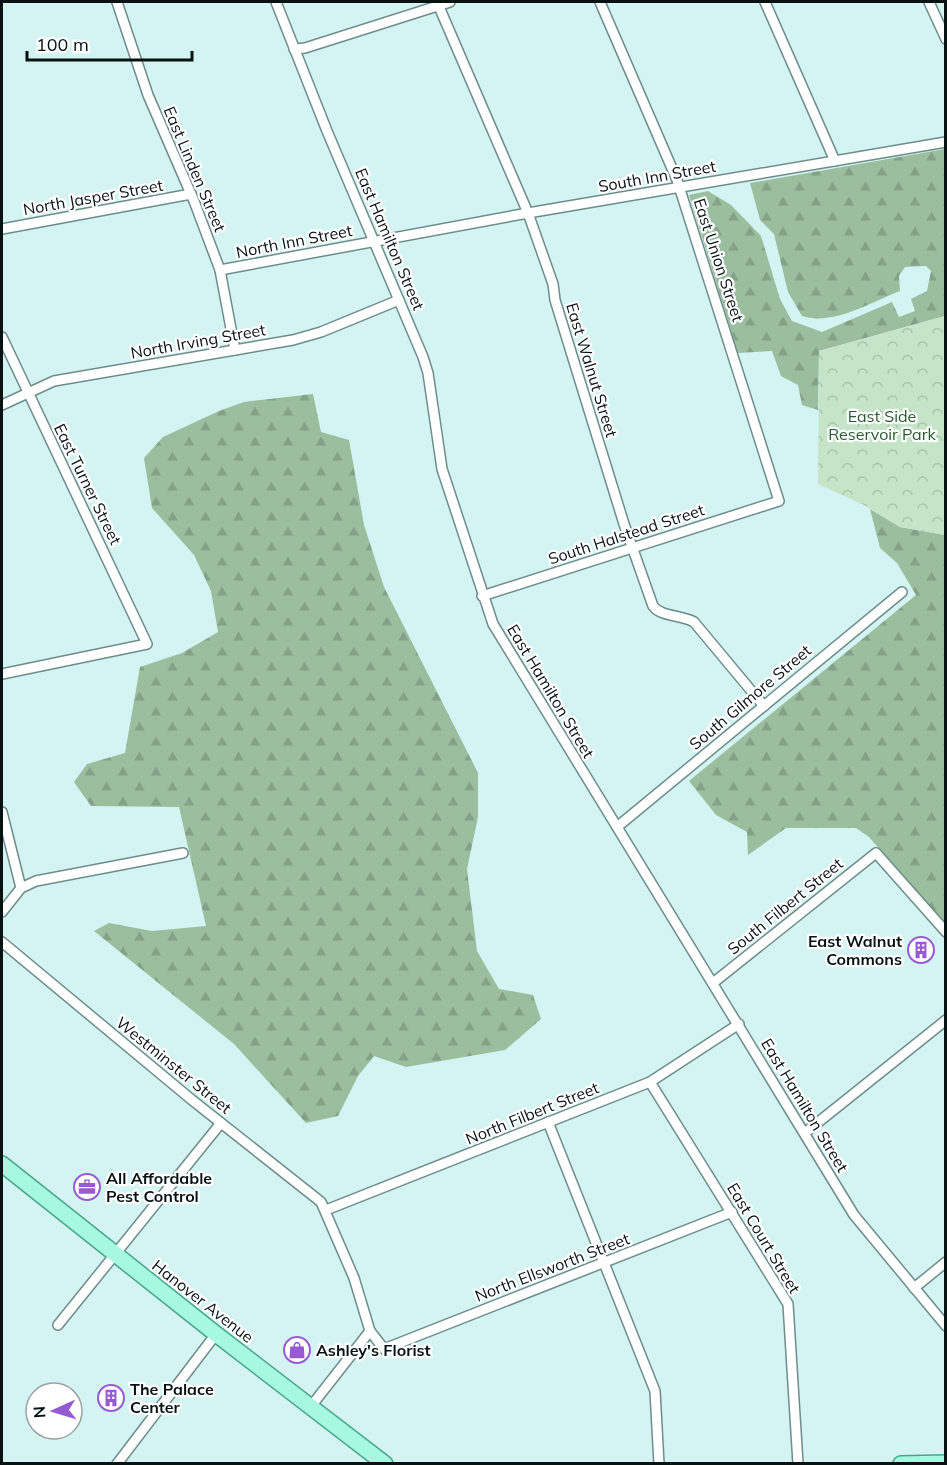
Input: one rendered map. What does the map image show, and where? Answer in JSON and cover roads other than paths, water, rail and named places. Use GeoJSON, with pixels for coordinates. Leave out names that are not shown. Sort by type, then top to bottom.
{"type":"FeatureCollection","features":[{"type":"Feature","properties":{"kind":"main road","name":"Hanover Avenue"},"geometry":{"type":"LineString","coordinates":[[2,1164],[115,1255],[312,1405],[385,1464]]}},
{"type":"Feature","properties":{"kind":"main road"},"geometry":{"type":"LineString","coordinates":[[901,1464],[945,1463]]}},
{"type":"Feature","properties":{"kind":"street","name":"East Linden Street"},"geometry":{"type":"LineString","coordinates":[[117,2],[148,95],[191,194],[220,270],[235,350]]}},
{"type":"Feature","properties":{"kind":"street","name":"East Hamilton Street"},"geometry":{"type":"LineString","coordinates":[[276,2],[428,373],[442,469],[493,624],[806,1132],[854,1215],[945,1326]]}},
{"type":"Feature","properties":{"kind":"street"},"geometry":{"type":"LineString","coordinates":[[294,49],[450,2]]}},
{"type":"Feature","properties":{"kind":"street","name":"East Union Street"},"geometry":{"type":"LineString","coordinates":[[600,2],[680,187],[779,501]]}},
{"type":"Feature","properties":{"kind":"street"},"geometry":{"type":"LineString","coordinates":[[765,2],[835,161]]}},
{"type":"Feature","properties":{"kind":"street"},"geometry":{"type":"LineString","coordinates":[[929,2],[945,39]]}},
{"type":"Feature","properties":{"kind":"street","name":"East Walnut Street"},"geometry":{"type":"LineString","coordinates":[[438,4],[528,213],[553,284],[555,300],[632,548],[656,610],[694,622],[764,706]]}},
{"type":"Feature","properties":{"kind":"street","name":"South Inn Street"},"geometry":{"type":"LineString","coordinates":[[374,241],[945,142]]}},
{"type":"Feature","properties":{"kind":"street","name":"North Jasper Street"},"geometry":{"type":"LineString","coordinates":[[2,229],[191,194]]}},
{"type":"Feature","properties":{"kind":"street","name":"North Inn Street"},"geometry":{"type":"LineString","coordinates":[[220,270],[374,241]]}},
{"type":"Feature","properties":{"kind":"street","name":"North Irving Street"},"geometry":{"type":"LineString","coordinates":[[2,405],[54,381],[235,350],[321,332],[399,300]]}},
{"type":"Feature","properties":{"kind":"street","name":"East Turner Street"},"geometry":{"type":"LineString","coordinates":[[2,337],[147,644],[2,674]]}},
{"type":"Feature","properties":{"kind":"street","name":"South Halstead Street"},"geometry":{"type":"LineString","coordinates":[[482,596],[779,501]]}},
{"type":"Feature","properties":{"kind":"street","name":"South Gilmore Street"},"geometry":{"type":"LineString","coordinates":[[617,827],[902,592]]}},
{"type":"Feature","properties":{"kind":"street"},"geometry":{"type":"LineString","coordinates":[[2,812],[21,888]]}},
{"type":"Feature","properties":{"kind":"street"},"geometry":{"type":"LineString","coordinates":[[2,912],[21,888],[36,881],[183,853]]}},
{"type":"Feature","properties":{"kind":"street","name":"South Filbert Street"},"geometry":{"type":"LineString","coordinates":[[713,983],[876,853],[945,932]]}},
{"type":"Feature","properties":{"kind":"street","name":"Westminster Street"},"geometry":{"type":"LineString","coordinates":[[2,942],[221,1123],[319,1200],[327,1210]]}},
{"type":"Feature","properties":{"kind":"street"},"geometry":{"type":"LineString","coordinates":[[806,1132],[945,1020]]}},
{"type":"Feature","properties":{"kind":"street","name":"North Filbert Street"},"geometry":{"type":"LineString","coordinates":[[327,1210],[650,1082],[738,1024]]}},
{"type":"Feature","properties":{"kind":"street","name":"East Court Street"},"geometry":{"type":"LineString","coordinates":[[650,1082],[788,1304],[798,1464]]}},
{"type":"Feature","properties":{"kind":"street"},"geometry":{"type":"LineString","coordinates":[[548,1122],[655,1391],[659,1464]]}},
{"type":"Feature","properties":{"kind":"street"},"geometry":{"type":"LineString","coordinates":[[58,1325],[221,1123]]}},
{"type":"Feature","properties":{"kind":"street"},"geometry":{"type":"LineString","coordinates":[[312,1405],[370,1331],[354,1278],[327,1210]]}},
{"type":"Feature","properties":{"kind":"street","name":"North Ellsworth Street"},"geometry":{"type":"LineString","coordinates":[[370,1331],[384,1349],[732,1212]]}},
{"type":"Feature","properties":{"kind":"street"},"geometry":{"type":"LineString","coordinates":[[914,1288],[945,1262]]}},
{"type":"Feature","properties":{"kind":"street"},"geometry":{"type":"LineString","coordinates":[[117,1464],[216,1334]]}},
{"type":"Feature","properties":{"kind":"place","name":"East Walnut Commons"},"geometry":{"type":"Point","coordinates":[921,950]}},
{"type":"Feature","properties":{"kind":"place","name":"All Affordable Pest Control"},"geometry":{"type":"Point","coordinates":[87,1187]}},
{"type":"Feature","properties":{"kind":"place","name":"Ashley's Florist"},"geometry":{"type":"Point","coordinates":[297,1350]}},
{"type":"Feature","properties":{"kind":"place","name":"The Palace Center"},"geometry":{"type":"Point","coordinates":[111,1398]}},
{"type":"Feature","properties":{"kind":"park label","name":"East Side Reservoir Park"},"geometry":{"type":"Point","coordinates":[882,425]}}]}
